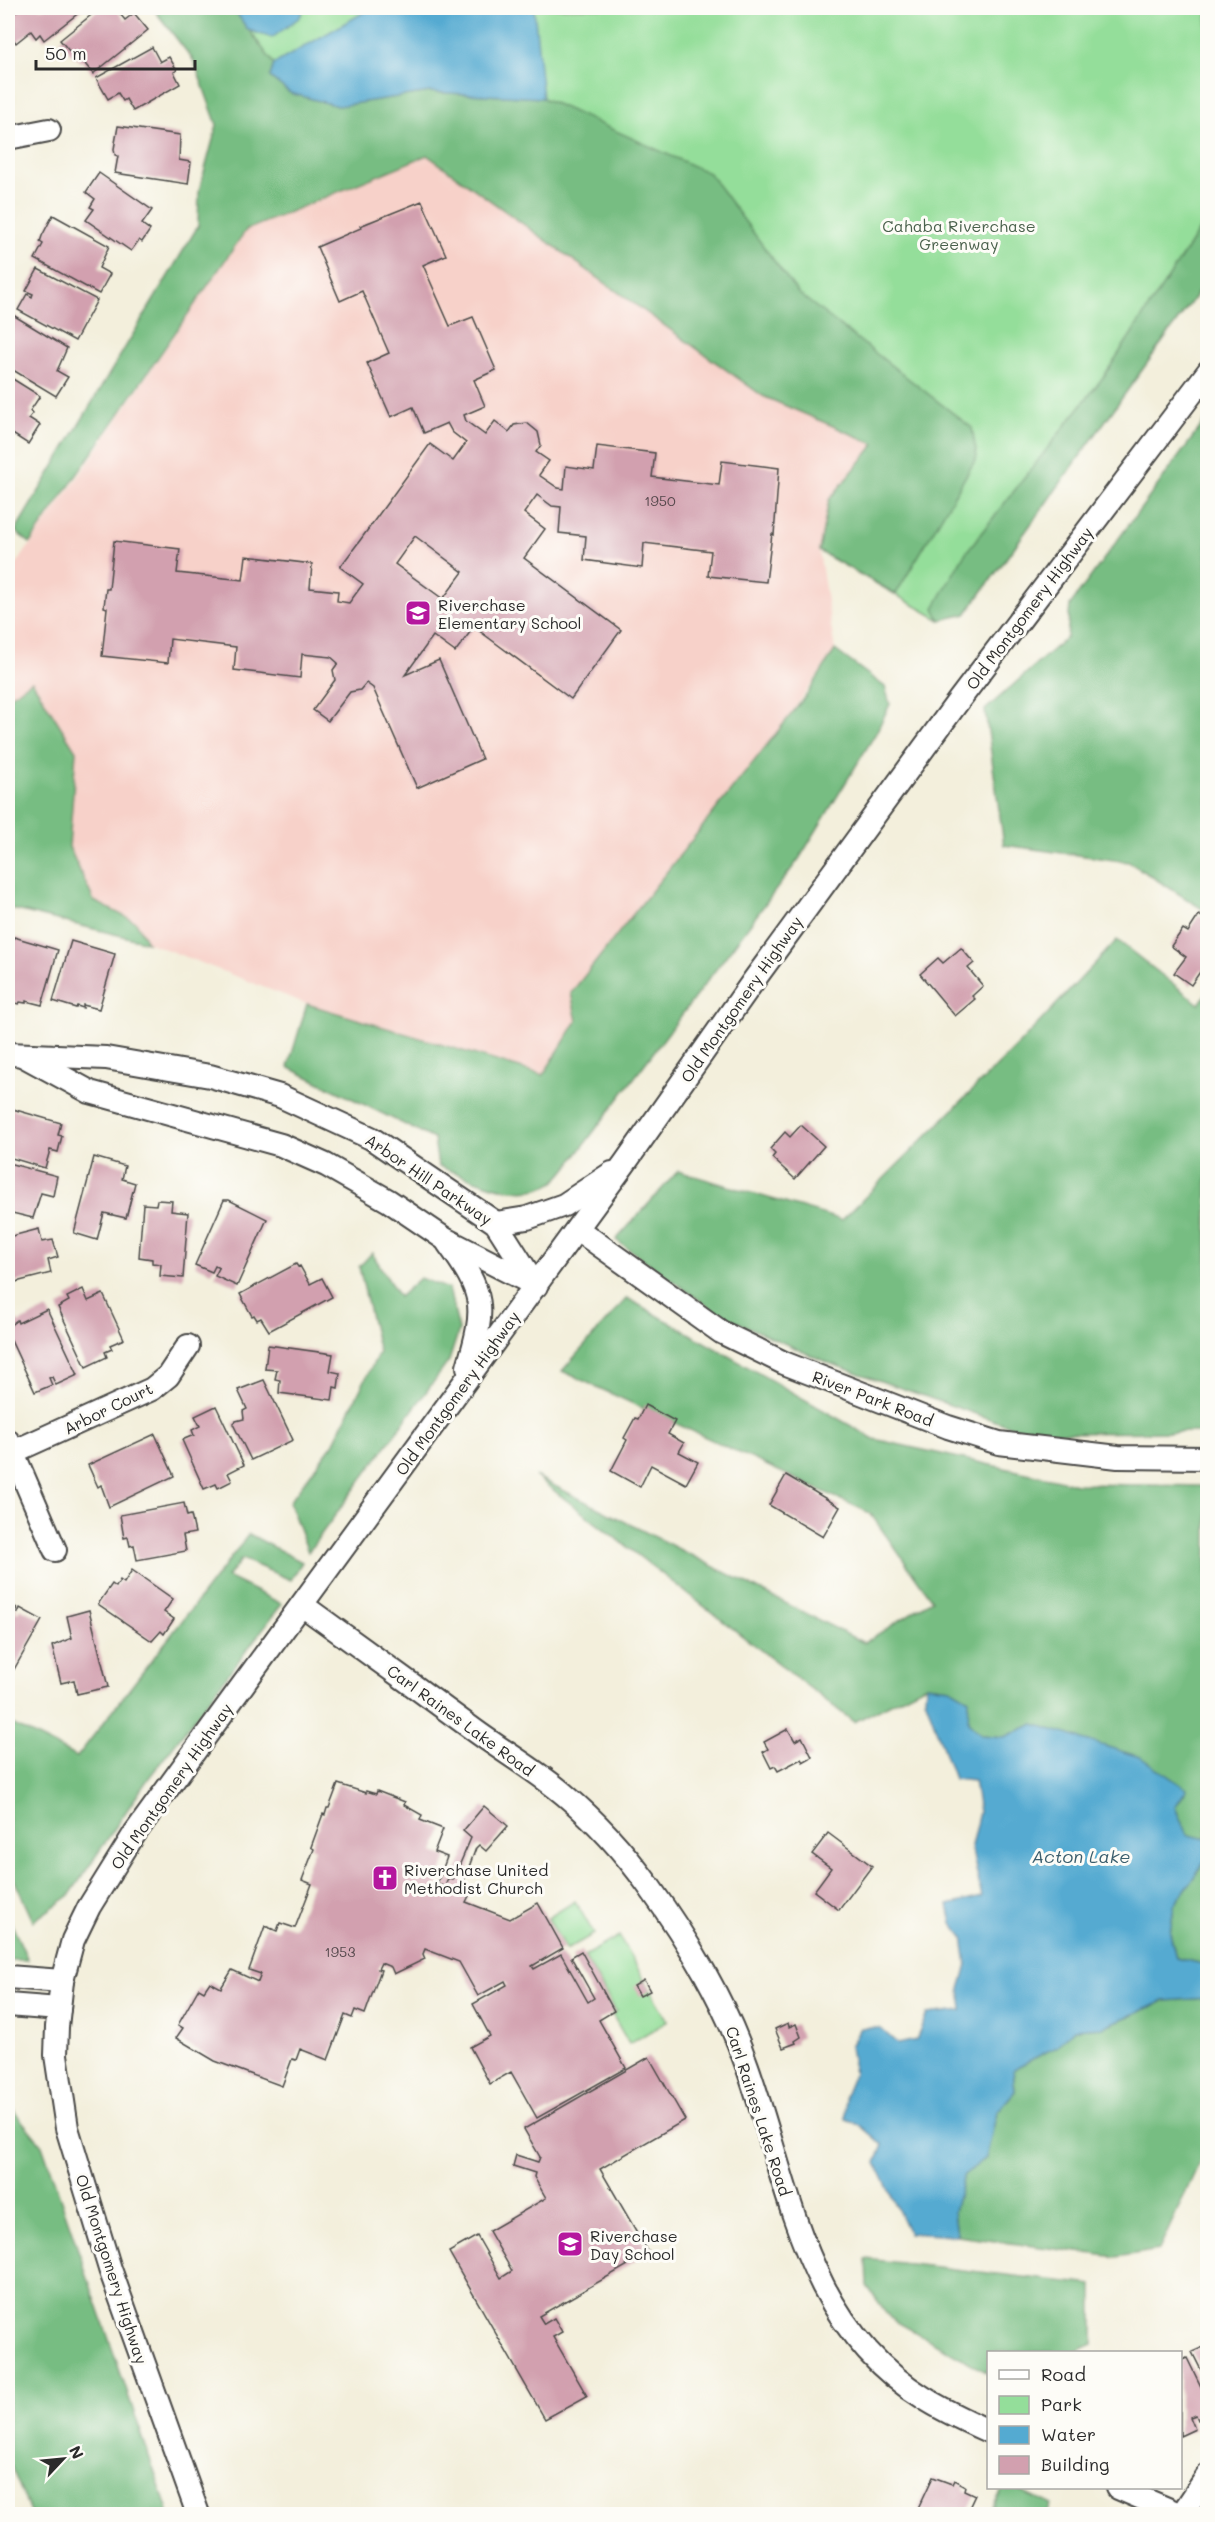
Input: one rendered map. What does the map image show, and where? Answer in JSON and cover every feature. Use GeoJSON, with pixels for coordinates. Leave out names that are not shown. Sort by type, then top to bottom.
{"type":"FeatureCollection","features":[{"type":"Feature","properties":{"kind":"street"},"geometry":{"type":"LineString","coordinates":[[8,138],[49,130]]}},
{"type":"Feature","properties":{"kind":"street","name":"Old Montgomery Highway"},"geometry":{"type":"LineString","coordinates":[[198,2514],[114,2280],[67,2128],[56,2055],[62,1982],[73,1940],[110,1871],[156,1803],[625,1164],[754,980],[938,728],[1208,372]]}},
{"type":"Feature","properties":{"kind":"street","name":"Arbor Hill Parkway"},"geometry":{"type":"LineString","coordinates":[[15,1054],[66,1055],[149,1065],[210,1076],[280,1096],[371,1138],[496,1224],[536,1286]]}},
{"type":"Feature","properties":{"kind":"street","name":"Arbor Hill Parkway"},"geometry":{"type":"LineString","coordinates":[[15,1054],[90,1092],[281,1145],[326,1165],[389,1201],[446,1239],[536,1286]]}},
{"type":"Feature","properties":{"kind":"street"},"geometry":{"type":"LineString","coordinates":[[496,1224],[528,1218],[564,1205],[625,1164]]}},
{"type":"Feature","properties":{"kind":"street","name":"River Park Road"},"geometry":{"type":"LineString","coordinates":[[577,1229],[721,1332],[784,1363],[948,1427],[999,1443],[1118,1457],[1208,1458]]}},
{"type":"Feature","properties":{"kind":"street"},"geometry":{"type":"LineString","coordinates":[[446,1239],[470,1272],[479,1302],[477,1338],[464,1382]]}},
{"type":"Feature","properties":{"kind":"street","name":"Arbor Court"},"geometry":{"type":"LineString","coordinates":[[55,1550],[10,1447],[152,1389],[168,1376],[188,1346]]}},
{"type":"Feature","properties":{"kind":"street","name":"Carl Raines Lake Road"},"geometry":{"type":"LineString","coordinates":[[302,1605],[565,1795],[628,1860],[695,1954],[729,2020],[747,2066],[796,2225],[816,2273],[838,2315],[874,2358],[913,2390],[951,2414],[987,2431]]}},
{"type":"Feature","properties":{"kind":"street"},"geometry":{"type":"LineString","coordinates":[[8,1977],[62,1982]]}},
{"type":"Feature","properties":{"kind":"street"},"geometry":{"type":"LineString","coordinates":[[8,2005],[59,2009]]}},
{"type":"Feature","properties":{"kind":"street"},"geometry":{"type":"LineString","coordinates":[[1123,2489],[1180,2514],[1208,2475]]}},
{"type":"Feature","properties":{"kind":"shaded area","name":"Riverchase Elementary School"},"geometry":{"type":"Polygon","coordinates":[[[427,155],[763,396],[875,445],[829,500],[819,551],[835,650],[577,1021],[543,1075],[307,1004],[147,942],[136,922],[94,901],[69,847],[76,751],[33,681],[8,698],[8,576],[86,466],[246,230],[427,155]]]}},
{"type":"Feature","properties":{"kind":"green space","name":"Cahaba Riverchase Greenway"},"geometry":{"type":"Polygon","coordinates":[[[153,8],[1207,8],[1207,280],[966,614],[940,620],[819,551],[829,500],[875,444],[763,396],[427,155],[194,61],[153,8]]]}},
{"type":"Feature","properties":{"kind":"green space"},"geometry":{"type":"Polygon","coordinates":[[[153,8],[233,8],[274,64],[270,77],[290,93],[338,106],[430,92],[543,98],[709,173],[798,293],[972,428],[977,457],[896,594],[819,551],[829,500],[875,444],[763,396],[427,155],[246,230],[30,543],[15,531],[198,226],[199,191],[217,125],[194,61],[153,8]]]}},
{"type":"Feature","properties":{"kind":"green space"},"geometry":{"type":"Polygon","coordinates":[[[1207,218],[1207,280],[966,614],[940,620],[934,608],[964,555],[1104,376],[1207,218]]]}},
{"type":"Feature","properties":{"kind":"green space"},"geometry":{"type":"Polygon","coordinates":[[[1207,418],[1208,912],[1129,862],[1004,845],[985,710],[1067,637],[1070,605],[1207,418]]]}},
{"type":"Feature","properties":{"kind":"green space"},"geometry":{"type":"Polygon","coordinates":[[[835,650],[885,687],[890,704],[876,733],[799,859],[572,1162],[554,1182],[526,1191],[511,1190],[480,1182],[438,1166],[434,1139],[288,1067],[307,1004],[543,1075],[577,1021],[571,993],[808,693],[835,650]]]}},
{"type":"Feature","properties":{"kind":"green space"},"geometry":{"type":"Polygon","coordinates":[[[32,681],[76,751],[69,847],[94,901],[136,922],[147,942],[8,908],[8,698],[32,681]]]}},
{"type":"Feature","properties":{"kind":"green space"},"geometry":{"type":"Polygon","coordinates":[[[1117,940],[1199,1004],[1207,993],[1207,1432],[1030,1433],[826,1362],[719,1314],[616,1240],[678,1171],[842,1220],[1021,1042],[1117,940]]]}},
{"type":"Feature","properties":{"kind":"green space"},"geometry":{"type":"Polygon","coordinates":[[[372,1253],[399,1297],[420,1278],[449,1289],[459,1330],[449,1361],[308,1552],[289,1502],[333,1444],[379,1352],[359,1267],[372,1253]]]}},
{"type":"Feature","properties":{"kind":"green space"},"geometry":{"type":"Polygon","coordinates":[[[627,1298],[874,1439],[1076,1484],[1207,1486],[1207,1839],[1187,1835],[1175,1807],[1187,1789],[1034,1724],[1004,1737],[982,1735],[968,1722],[950,1688],[926,1685],[854,1722],[535,1476],[864,1643],[932,1600],[870,1513],[562,1371],[627,1298]]]}},
{"type":"Feature","properties":{"kind":"green space"},"geometry":{"type":"Polygon","coordinates":[[[249,1534],[302,1562],[291,1580],[242,1559],[227,1577],[282,1604],[148,1779],[69,1896],[33,1921],[8,1866],[8,1722],[77,1757],[249,1534]]]}},
{"type":"Feature","properties":{"kind":"green space"},"geometry":{"type":"Polygon","coordinates":[[[1207,1858],[1207,1965],[1176,1958],[1170,1933],[1174,1906],[1207,1858]]]}},
{"type":"Feature","properties":{"kind":"green space"},"geometry":{"type":"Polygon","coordinates":[[[575,1901],[594,1934],[566,1950],[548,1918],[575,1901]]]}},
{"type":"Feature","properties":{"kind":"green space"},"geometry":{"type":"Polygon","coordinates":[[[8,1916],[28,1960],[8,1960],[8,1916]]]}},
{"type":"Feature","properties":{"kind":"green space"},"geometry":{"type":"Polygon","coordinates":[[[619,1936],[668,2021],[629,2044],[612,2014],[616,2011],[584,1956],[619,1936]]]}},
{"type":"Feature","properties":{"kind":"green space"},"geometry":{"type":"Polygon","coordinates":[[[1207,1998],[1207,2146],[1159,2250],[1116,2257],[957,2236],[954,2211],[964,2174],[986,2158],[997,2112],[1015,2091],[1013,2069],[1058,2046],[1074,2029],[1103,2027],[1164,2001],[1207,1998]]]}},
{"type":"Feature","properties":{"kind":"green space"},"geometry":{"type":"Polygon","coordinates":[[[8,2104],[42,2145],[169,2514],[31,2514],[8,2459],[8,2104]]]}},
{"type":"Feature","properties":{"kind":"green space"},"geometry":{"type":"Polygon","coordinates":[[[866,2259],[1093,2285],[1093,2344],[1077,2351],[987,2351],[987,2372],[890,2318],[867,2286],[866,2259]]]}},
{"type":"Feature","properties":{"kind":"green space"},"geometry":{"type":"Polygon","coordinates":[[[1002,2489],[1018,2489],[1051,2505],[1047,2514],[988,2514],[1002,2489]]]}},
{"type":"Feature","properties":{"kind":"water"},"geometry":{"type":"Polygon","coordinates":[[[233,8],[304,8],[300,17],[272,38],[248,30],[233,8]]]}},
{"type":"Feature","properties":{"kind":"water"},"geometry":{"type":"Polygon","coordinates":[[[371,8],[534,8],[543,98],[430,92],[338,106],[290,93],[270,77],[274,64],[371,8]]]}},
{"type":"Feature","properties":{"kind":"water","name":"Acton Lake"},"geometry":{"type":"Polygon","coordinates":[[[926,1685],[950,1688],[969,1699],[968,1722],[982,1735],[1004,1737],[1034,1724],[1140,1757],[1187,1789],[1175,1807],[1187,1835],[1207,1839],[1207,1858],[1174,1906],[1170,1933],[1176,1958],[1207,1965],[1207,1998],[1164,2001],[1103,2027],[1074,2029],[1058,2046],[1013,2069],[1015,2091],[997,2112],[986,2158],[964,2175],[954,2211],[957,2236],[909,2233],[876,2163],[883,2145],[858,2124],[846,2119],[845,2096],[854,2074],[850,2046],[861,2028],[880,2028],[898,2044],[916,2040],[927,2014],[962,2010],[960,1989],[967,1965],[963,1937],[952,1923],[948,1905],[982,1897],[971,1846],[979,1812],[974,1781],[954,1779],[925,1698],[926,1685]]]}},
{"type":"Feature","properties":{"kind":"building"},"geometry":{"type":"Polygon","coordinates":[[[21,8],[85,8],[44,40],[40,34],[36,38],[31,31],[16,43],[8,32],[8,18],[21,8]]]}},
{"type":"Feature","properties":{"kind":"building"},"geometry":{"type":"Polygon","coordinates":[[[100,8],[115,8],[125,20],[134,13],[148,30],[93,74],[82,60],[80,62],[75,58],[60,40],[100,8]]]}},
{"type":"Feature","properties":{"kind":"building"},"geometry":{"type":"Polygon","coordinates":[[[152,47],[160,62],[169,57],[177,70],[174,72],[180,84],[133,111],[126,99],[123,101],[118,93],[108,99],[96,78],[152,47]]]}},
{"type":"Feature","properties":{"kind":"building"},"geometry":{"type":"Polygon","coordinates":[[[118,126],[180,135],[179,160],[191,162],[188,184],[115,173],[118,156],[115,155],[114,149],[118,126]]]}},
{"type":"Feature","properties":{"kind":"building"},"geometry":{"type":"Polygon","coordinates":[[[99,173],[152,210],[142,224],[150,230],[142,242],[139,240],[131,251],[86,220],[94,209],[90,207],[95,199],[86,192],[99,173]]]}},
{"type":"Feature","properties":{"kind":"building","name":"Riverchase Elementary School"},"geometry":{"type":"Polygon","coordinates":[[[422,201],[446,255],[423,265],[450,326],[473,317],[496,370],[474,380],[485,406],[464,415],[466,421],[485,435],[495,421],[509,432],[514,425],[527,423],[538,432],[541,445],[536,452],[549,461],[539,475],[558,488],[564,489],[566,466],[594,470],[597,446],[655,453],[652,477],[719,485],[722,461],[779,468],[774,535],[772,534],[766,582],[708,576],[711,551],[644,543],[642,568],[584,560],[586,536],[559,533],[561,507],[552,506],[537,495],[524,513],[545,529],[524,558],[621,630],[571,699],[474,627],[455,652],[433,636],[405,675],[439,660],[482,759],[417,788],[373,688],[366,683],[360,690],[350,692],[328,721],[313,710],[335,680],[333,670],[338,663],[331,657],[302,654],[300,678],[234,670],[236,647],[170,639],[168,663],[102,656],[107,608],[104,607],[106,589],[109,589],[114,541],[180,549],[177,573],[243,580],[246,556],[312,564],[310,588],[338,591],[337,601],[349,603],[363,584],[340,567],[430,444],[453,461],[466,443],[452,432],[447,423],[424,433],[413,407],[391,417],[367,363],[389,353],[362,291],[340,301],[317,247],[361,228],[360,226],[422,201]],[[415,536],[395,564],[443,599],[463,572],[415,536]]]}},
{"type":"Feature","properties":{"kind":"building"},"geometry":{"type":"Polygon","coordinates":[[[53,215],[109,246],[99,268],[110,274],[99,294],[35,259],[43,244],[40,242],[42,236],[53,215]]]}},
{"type":"Feature","properties":{"kind":"building"},"geometry":{"type":"Polygon","coordinates":[[[38,269],[97,300],[75,341],[18,310],[27,294],[32,297],[33,294],[26,291],[38,269]]]}},
{"type":"Feature","properties":{"kind":"building"},"geometry":{"type":"Polygon","coordinates":[[[13,315],[67,348],[57,371],[68,377],[56,396],[8,367],[8,325],[13,315]]]}},
{"type":"Feature","properties":{"kind":"building"},"geometry":{"type":"Polygon","coordinates":[[[8,376],[40,396],[30,411],[33,413],[29,418],[40,425],[28,444],[8,431],[8,376]]]}},
{"type":"Feature","properties":{"kind":"building"},"geometry":{"type":"Polygon","coordinates":[[[1199,915],[1208,921],[1208,972],[1202,969],[1191,985],[1174,973],[1186,957],[1171,946],[1183,929],[1188,932],[1199,915]]]}},
{"type":"Feature","properties":{"kind":"building"},"geometry":{"type":"Polygon","coordinates":[[[14,937],[58,950],[42,1005],[26,1001],[26,1003],[20,1002],[19,1004],[8,1001],[8,959],[14,937]]]}},
{"type":"Feature","properties":{"kind":"building"},"geometry":{"type":"Polygon","coordinates":[[[71,941],[115,954],[99,1009],[83,1005],[83,1008],[77,1006],[76,1008],[53,1001],[71,941]]]}},
{"type":"Feature","properties":{"kind":"building"},"geometry":{"type":"Polygon","coordinates":[[[961,948],[974,963],[968,968],[983,986],[972,996],[975,999],[955,1016],[920,974],[938,958],[943,963],[961,948]]]}},
{"type":"Feature","properties":{"kind":"building"},"geometry":{"type":"Polygon","coordinates":[[[9,1108],[61,1123],[58,1135],[62,1136],[58,1152],[50,1150],[45,1168],[8,1157],[9,1108]]]}},
{"type":"Feature","properties":{"kind":"building"},"geometry":{"type":"Polygon","coordinates":[[[801,1125],[824,1146],[795,1179],[772,1158],[775,1154],[770,1149],[785,1132],[790,1137],[801,1125]]]}},
{"type":"Feature","properties":{"kind":"building"},"geometry":{"type":"Polygon","coordinates":[[[94,1157],[125,1166],[122,1179],[135,1183],[126,1218],[104,1213],[97,1240],[74,1233],[94,1157]]]}},
{"type":"Feature","properties":{"kind":"building"},"geometry":{"type":"Polygon","coordinates":[[[8,1163],[57,1176],[53,1196],[41,1193],[33,1218],[8,1212],[8,1163]]]}},
{"type":"Feature","properties":{"kind":"building"},"geometry":{"type":"Polygon","coordinates":[[[157,1200],[172,1201],[171,1211],[188,1213],[183,1278],[160,1276],[161,1264],[152,1263],[152,1259],[139,1257],[143,1204],[156,1205],[157,1200]]]}},
{"type":"Feature","properties":{"kind":"building"},"geometry":{"type":"Polygon","coordinates":[[[224,1200],[229,1200],[267,1219],[237,1286],[215,1276],[219,1268],[215,1266],[212,1272],[195,1265],[224,1200]]]}},
{"type":"Feature","properties":{"kind":"building"},"geometry":{"type":"Polygon","coordinates":[[[39,1229],[42,1242],[53,1240],[58,1257],[48,1260],[51,1273],[8,1284],[8,1237],[39,1229]]]}},
{"type":"Feature","properties":{"kind":"building"},"geometry":{"type":"Polygon","coordinates":[[[296,1264],[300,1266],[310,1284],[322,1278],[332,1297],[269,1331],[261,1318],[257,1320],[254,1315],[252,1316],[240,1294],[296,1264]]]}},
{"type":"Feature","properties":{"kind":"building"},"geometry":{"type":"Polygon","coordinates":[[[83,1289],[88,1301],[103,1294],[124,1339],[110,1345],[112,1349],[105,1352],[107,1357],[86,1367],[58,1307],[69,1301],[67,1297],[83,1289]]]}},
{"type":"Feature","properties":{"kind":"building"},"geometry":{"type":"Polygon","coordinates":[[[47,1309],[78,1375],[56,1385],[52,1377],[49,1378],[52,1385],[35,1392],[8,1334],[8,1327],[17,1320],[18,1323],[47,1309]]]}},
{"type":"Feature","properties":{"kind":"building"},"geometry":{"type":"Polygon","coordinates":[[[268,1345],[333,1354],[330,1371],[340,1373],[338,1388],[334,1387],[332,1400],[279,1393],[280,1380],[275,1379],[277,1370],[265,1369],[268,1345]]]}},
{"type":"Feature","properties":{"kind":"building"},"geometry":{"type":"Polygon","coordinates":[[[264,1380],[293,1440],[251,1460],[233,1424],[244,1419],[243,1411],[247,1409],[238,1390],[264,1380]]]}},
{"type":"Feature","properties":{"kind":"building"},"geometry":{"type":"Polygon","coordinates":[[[645,1405],[675,1421],[668,1434],[684,1443],[679,1452],[698,1462],[686,1484],[651,1465],[640,1487],[611,1471],[627,1440],[624,1438],[645,1405]]]}},
{"type":"Feature","properties":{"kind":"building"},"geometry":{"type":"Polygon","coordinates":[[[216,1406],[244,1465],[228,1473],[232,1481],[218,1488],[216,1484],[204,1489],[182,1440],[194,1435],[192,1430],[200,1426],[195,1416],[216,1406]]]}},
{"type":"Feature","properties":{"kind":"building"},"geometry":{"type":"Polygon","coordinates":[[[155,1434],[174,1476],[109,1507],[101,1485],[98,1487],[88,1465],[155,1434]]]}},
{"type":"Feature","properties":{"kind":"building"},"geometry":{"type":"Polygon","coordinates":[[[786,1475],[840,1507],[823,1537],[769,1505],[786,1475]]]}},
{"type":"Feature","properties":{"kind":"building"},"geometry":{"type":"Polygon","coordinates":[[[184,1503],[187,1516],[191,1515],[195,1533],[183,1535],[186,1551],[137,1560],[134,1545],[130,1546],[128,1537],[124,1538],[120,1515],[184,1503]]]}},
{"type":"Feature","properties":{"kind":"building"},"geometry":{"type":"Polygon","coordinates":[[[132,1570],[173,1599],[164,1612],[174,1619],[164,1634],[161,1631],[152,1641],[98,1604],[112,1584],[116,1587],[120,1580],[124,1583],[132,1570]]]}},
{"type":"Feature","properties":{"kind":"building"},"geometry":{"type":"Polygon","coordinates":[[[8,1603],[17,1608],[15,1611],[18,1613],[20,1608],[42,1620],[8,1680],[8,1603]]]}},
{"type":"Feature","properties":{"kind":"building"},"geometry":{"type":"Polygon","coordinates":[[[89,1610],[108,1687],[77,1694],[74,1680],[61,1683],[52,1646],[72,1638],[67,1616],[89,1610]]]}},
{"type":"Feature","properties":{"kind":"building"},"geometry":{"type":"Polygon","coordinates":[[[788,1729],[795,1741],[802,1737],[812,1757],[803,1762],[801,1759],[778,1771],[775,1766],[771,1768],[763,1752],[768,1749],[764,1742],[788,1729]]]}},
{"type":"Feature","properties":{"kind":"building","name":"Riverchase United Methodist Church"},"geometry":{"type":"Polygon","coordinates":[[[338,1784],[366,1793],[366,1791],[376,1794],[377,1791],[405,1802],[404,1805],[422,1815],[420,1820],[443,1829],[434,1852],[447,1857],[436,1887],[439,1888],[440,1885],[445,1887],[448,1878],[453,1880],[471,1838],[463,1831],[484,1806],[508,1826],[486,1851],[479,1845],[476,1848],[463,1883],[468,1885],[464,1894],[469,1896],[466,1902],[510,1919],[538,1903],[563,1948],[532,1966],[534,1969],[561,1954],[588,2002],[594,1998],[571,1957],[581,1951],[614,2011],[599,2020],[626,2068],[537,2118],[511,2072],[490,2084],[470,2047],[490,2036],[473,2004],[507,1985],[505,1981],[478,1996],[459,1962],[425,1949],[423,1954],[425,1959],[394,1974],[391,1967],[381,1963],[378,1969],[381,1970],[365,2014],[355,2010],[352,2018],[345,2015],[328,2060],[300,2049],[296,2060],[292,2059],[282,2086],[215,2061],[176,2038],[183,2028],[178,2025],[199,1988],[204,1991],[210,1982],[221,1988],[232,1970],[258,1982],[261,1974],[249,1970],[265,1926],[277,1931],[280,1923],[295,1928],[312,1884],[302,1880],[314,1849],[311,1847],[323,1814],[325,1815],[329,1808],[338,1784]]]}},
{"type":"Feature","properties":{"kind":"building"},"geometry":{"type":"Polygon","coordinates":[[[828,1833],[872,1866],[839,1910],[814,1891],[831,1868],[812,1854],[828,1833]]]}},
{"type":"Feature","properties":{"kind":"building"},"geometry":{"type":"Polygon","coordinates":[[[644,1980],[650,1991],[640,1996],[634,1986],[644,1980]]]}},
{"type":"Feature","properties":{"kind":"building"},"geometry":{"type":"Polygon","coordinates":[[[788,2023],[789,2027],[796,2024],[801,2037],[795,2041],[796,2043],[783,2048],[775,2029],[788,2023]]]}},
{"type":"Feature","properties":{"kind":"building","name":"Riverchase Day School"},"geometry":{"type":"Polygon","coordinates":[[[649,2057],[685,2120],[600,2169],[649,2253],[539,2316],[544,2324],[554,2318],[562,2332],[553,2337],[587,2396],[545,2419],[449,2252],[477,2236],[501,2278],[512,2271],[489,2231],[546,2198],[534,2177],[535,2173],[513,2166],[516,2155],[538,2162],[540,2157],[524,2129],[649,2057]]]}},
{"type":"Feature","properties":{"kind":"building"},"geometry":{"type":"Polygon","coordinates":[[[1208,2345],[1208,2384],[1192,2352],[1208,2345]]]}},
{"type":"Feature","properties":{"kind":"building"},"geometry":{"type":"Polygon","coordinates":[[[1187,2358],[1208,2401],[1208,2415],[1198,2420],[1196,2415],[1190,2417],[1195,2429],[1182,2435],[1182,2360],[1187,2358]]]}},
{"type":"Feature","properties":{"kind":"building"},"geometry":{"type":"Polygon","coordinates":[[[933,2477],[952,2484],[954,2480],[965,2486],[964,2490],[975,2495],[966,2514],[931,2514],[918,2509],[933,2477]]]}},
{"type":"Feature","properties":{"kind":"place","name":"Riverchase Elementary School"},"geometry":{"type":"Point","coordinates":[418,613]}},
{"type":"Feature","properties":{"kind":"place","name":"Riverchase United Methodist Church"},"geometry":{"type":"Point","coordinates":[385,1878]}},
{"type":"Feature","properties":{"kind":"place","name":"Riverchase Day School"},"geometry":{"type":"Point","coordinates":[570,2244]}}]}
